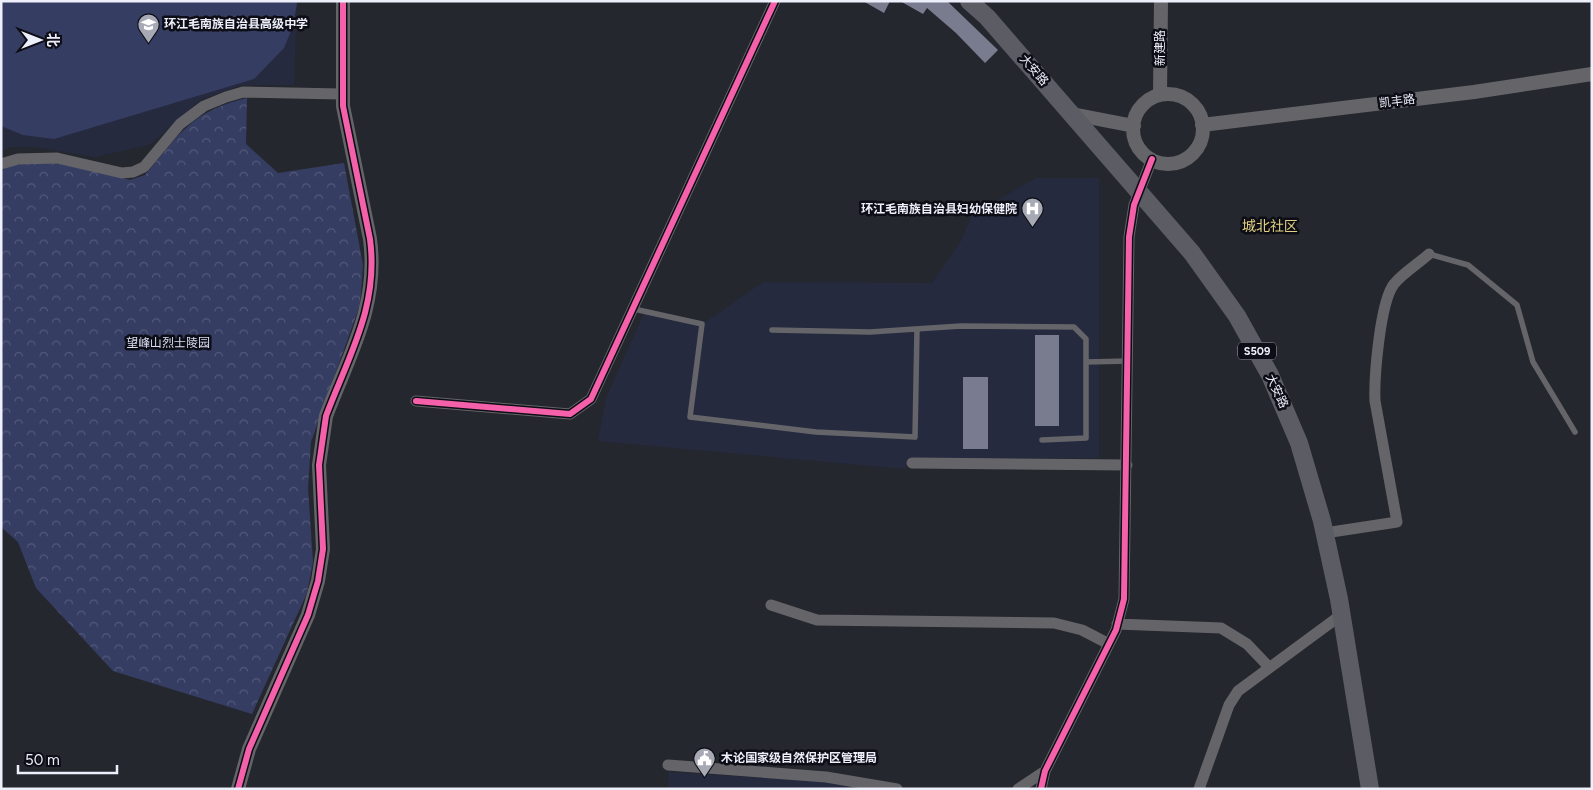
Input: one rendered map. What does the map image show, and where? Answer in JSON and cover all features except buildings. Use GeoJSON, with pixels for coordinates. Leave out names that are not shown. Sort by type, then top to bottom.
{"type":"FeatureCollection","features":[{"type":"Feature","properties":{"kind":"main road","name":"大安路"},"geometry":{"type":"LineString","coordinates":[[969,1],[988,17],[1204,268],[1254,345],[1288,413],[1311,482],[1325,533],[1341,615],[1370,789]]}},
{"type":"Feature","properties":{"kind":"street"},"geometry":{"type":"LineString","coordinates":[[238,789],[249,749],[314,598],[322,549],[319,484],[322,432],[326,416],[364,321],[371,289],[372,256],[370,239],[341,94],[343,1]]}},
{"type":"Feature","properties":{"kind":"street"},"geometry":{"type":"LineString","coordinates":[[416,400],[570,414],[584,406],[596,392],[775,1]]}},
{"type":"Feature","properties":{"kind":"street","name":"新建路"},"geometry":{"type":"LineString","coordinates":[[1160,95],[1161,1]]}},
{"type":"Feature","properties":{"kind":"street","name":"凯丰路"},"geometry":{"type":"LineString","coordinates":[[1202,125],[1474,92],[1592,74]]}},
{"type":"Feature","properties":{"kind":"street"},"geometry":{"type":"LineString","coordinates":[[1,164],[18,159],[57,158],[122,173],[133,172],[144,167],[180,124],[204,106],[226,97],[243,92],[341,94]]}},
{"type":"Feature","properties":{"kind":"street"},"geometry":{"type":"LineString","coordinates":[[1160,95],[1176,95],[1191,103],[1200,117],[1202,125],[1201,141],[1192,154],[1186,159],[1171,164],[1152,160],[1136,143],[1134,126],[1139,110],[1160,95]]}},
{"type":"Feature","properties":{"kind":"street"},"geometry":{"type":"LineString","coordinates":[[1072,114],[1134,126]]}},
{"type":"Feature","properties":{"kind":"street"},"geometry":{"type":"LineString","coordinates":[[1041,789],[1045,771],[1118,624],[1126,588],[1129,237],[1138,190],[1152,160]]}},
{"type":"Feature","properties":{"kind":"street"},"geometry":{"type":"LineString","coordinates":[[1325,533],[1397,522],[1375,401],[1375,381],[1385,306],[1389,291],[1399,279],[1429,254]]}},
{"type":"Feature","properties":{"kind":"street"},"geometry":{"type":"LineString","coordinates":[[912,464],[1127,465]]}},
{"type":"Feature","properties":{"kind":"street"},"geometry":{"type":"LineString","coordinates":[[770,605],[818,620],[1054,623],[1082,630],[1109,644]]}},
{"type":"Feature","properties":{"kind":"street"},"geometry":{"type":"LineString","coordinates":[[1199,789],[1229,705],[1243,686],[1341,615]]}},
{"type":"Feature","properties":{"kind":"street"},"geometry":{"type":"LineString","coordinates":[[1118,624],[1221,628],[1247,644],[1269,667]]}},
{"type":"Feature","properties":{"kind":"street"},"geometry":{"type":"LineString","coordinates":[[668,765],[826,777],[897,789]]}},
{"type":"Feature","properties":{"kind":"street"},"geometry":{"type":"LineString","coordinates":[[1018,789],[1045,771]]}},
{"type":"Feature","properties":{"kind":"lane"},"geometry":{"type":"LineString","coordinates":[[1429,254],[1468,265],[1517,305],[1533,362],[1575,432]]}},
{"type":"Feature","properties":{"kind":"lane"},"geometry":{"type":"LineString","coordinates":[[634,309],[702,324],[690,417],[816,432],[915,437],[917,329]]}},
{"type":"Feature","properties":{"kind":"lane"},"geometry":{"type":"LineString","coordinates":[[772,330],[870,332],[961,326],[1069,326],[1079,330],[1086,339],[1086,438],[1042,440]]}},
{"type":"Feature","properties":{"kind":"lane"},"geometry":{"type":"LineString","coordinates":[[1086,362],[1128,361]]}},
{"type":"Feature","properties":{"kind":"shaded area","name":"环江毛南族自治县高级中学"},"geometry":{"type":"Polygon","coordinates":[[[1,1],[297,1],[294,85],[242,85],[200,100],[151,144],[96,157],[34,147],[11,147],[1,151],[1,1]]]}},
{"type":"Feature","properties":{"kind":"shaded area"},"geometry":{"type":"Polygon","coordinates":[[[1036,178],[1099,178],[1099,458],[907,458],[906,469],[598,441],[606,398],[646,309],[706,322],[763,282],[932,283],[961,241],[972,215],[1036,178]]]}},
{"type":"Feature","properties":{"kind":"shaded area","name":"木论国家级自然保护区管理局"},"geometry":{"type":"Polygon","coordinates":[[[669,772],[814,781],[865,789],[668,789],[669,772]]]}},
{"type":"Feature","properties":{"kind":"green space","name":"环江毛南族自治县高级中学"},"geometry":{"type":"Polygon","coordinates":[[[1,1],[297,1],[297,3],[293,26],[284,48],[254,79],[54,139],[23,135],[1,126],[1,1]]]}},
{"type":"Feature","properties":{"kind":"green space","name":"望峰山烈士陵园"},"geometry":{"type":"Polygon","coordinates":[[[247,98],[246,144],[278,173],[344,163],[363,265],[360,305],[311,442],[308,488],[313,562],[307,593],[252,714],[113,671],[36,588],[18,542],[1,527],[1,171],[15,165],[47,163],[83,168],[130,180],[145,175],[177,136],[199,118],[228,103],[247,98]]]}},
{"type":"Feature","properties":{"kind":"cycle path"},"geometry":{"type":"LineString","coordinates":[[238,789],[249,749],[308,615],[318,581],[323,549],[319,465],[326,416],[360,330],[370,286],[372,263],[370,239],[343,106],[343,1]]}},
{"type":"Feature","properties":{"kind":"cycle path"},"geometry":{"type":"LineString","coordinates":[[416,401],[570,414],[591,399],[775,1]]}},
{"type":"Feature","properties":{"kind":"cycle path"},"geometry":{"type":"LineString","coordinates":[[1041,789],[1045,771],[1116,630],[1124,599],[1129,237],[1134,205],[1152,159]]}},
{"type":"Feature","properties":{"kind":"place","name":"环江毛南族自治县高级中学"},"geometry":{"type":"Point","coordinates":[148,43]}},
{"type":"Feature","properties":{"kind":"place","name":"环江毛南族自治县妇幼保健院"},"geometry":{"type":"Point","coordinates":[1033,228]}},
{"type":"Feature","properties":{"kind":"place","name":"木论国家级自然保护区管理局"},"geometry":{"type":"Point","coordinates":[705,777]}},
{"type":"Feature","properties":{"kind":"district","name":"城北社区"},"geometry":{"type":"Point","coordinates":[1270,226]}}]}
